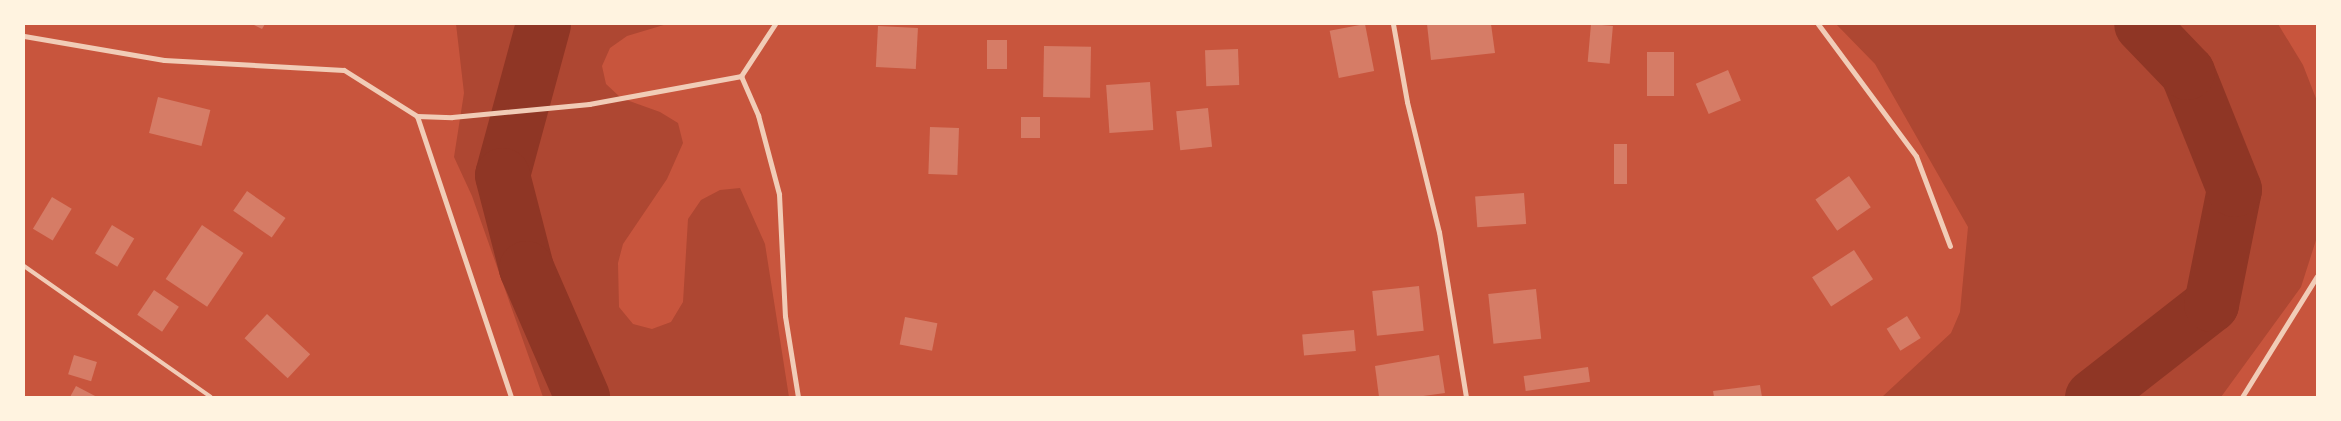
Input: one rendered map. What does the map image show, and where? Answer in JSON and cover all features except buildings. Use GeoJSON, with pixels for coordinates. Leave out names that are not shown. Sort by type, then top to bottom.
{"type":"FeatureCollection","features":[{"type":"Feature","properties":{"kind":"street"},"geometry":{"type":"LineString","coordinates":[[24,36],[164,60],[344,70],[417,116],[452,117],[590,104],[740,76],[775,24]]}},
{"type":"Feature","properties":{"kind":"street"},"geometry":{"type":"LineString","coordinates":[[1393,24],[1406,102],[1439,232],[1466,397]]}},
{"type":"Feature","properties":{"kind":"street"},"geometry":{"type":"LineString","coordinates":[[1818,24],[1867,94],[1916,156],[1950,246]]}},
{"type":"Feature","properties":{"kind":"street"},"geometry":{"type":"LineString","coordinates":[[740,76],[758,115],[779,194],[785,316],[798,397]]}},
{"type":"Feature","properties":{"kind":"street"},"geometry":{"type":"LineString","coordinates":[[417,116],[512,397]]}},
{"type":"Feature","properties":{"kind":"street"},"geometry":{"type":"LineString","coordinates":[[2242,397],[2317,276]]}},
{"type":"Feature","properties":{"kind":"lane"},"geometry":{"type":"LineString","coordinates":[[24,266],[211,397]]}},
{"type":"Feature","properties":{"kind":"shaded area"},"geometry":{"type":"Polygon","coordinates":[[[456,24],[667,24],[627,36],[610,48],[602,66],[606,84],[621,98],[660,112],[678,123],[683,143],[667,179],[623,244],[618,263],[619,307],[633,324],[652,329],[671,322],[683,302],[688,219],[701,200],[720,190],[740,188],[765,244],[789,397],[543,397],[472,196],[454,157],[464,93],[456,24]]]}},
{"type":"Feature","properties":{"kind":"shaded area"},"geometry":{"type":"Polygon","coordinates":[[[1836,24],[2278,24],[2303,65],[2317,101],[2317,237],[2301,287],[2221,397],[1882,397],[1951,333],[1960,312],[1968,227],[1875,64],[1836,24]]]}},
{"type":"Feature","properties":{"kind":"waterway"},"geometry":{"type":"LineString","coordinates":[[543,24],[502,175],[526,268],[582,397]]}},
{"type":"Feature","properties":{"kind":"waterway"},"geometry":{"type":"LineString","coordinates":[[2092,397],[2211,304],[2234,189],[2187,72],[2141,24]]}}]}
